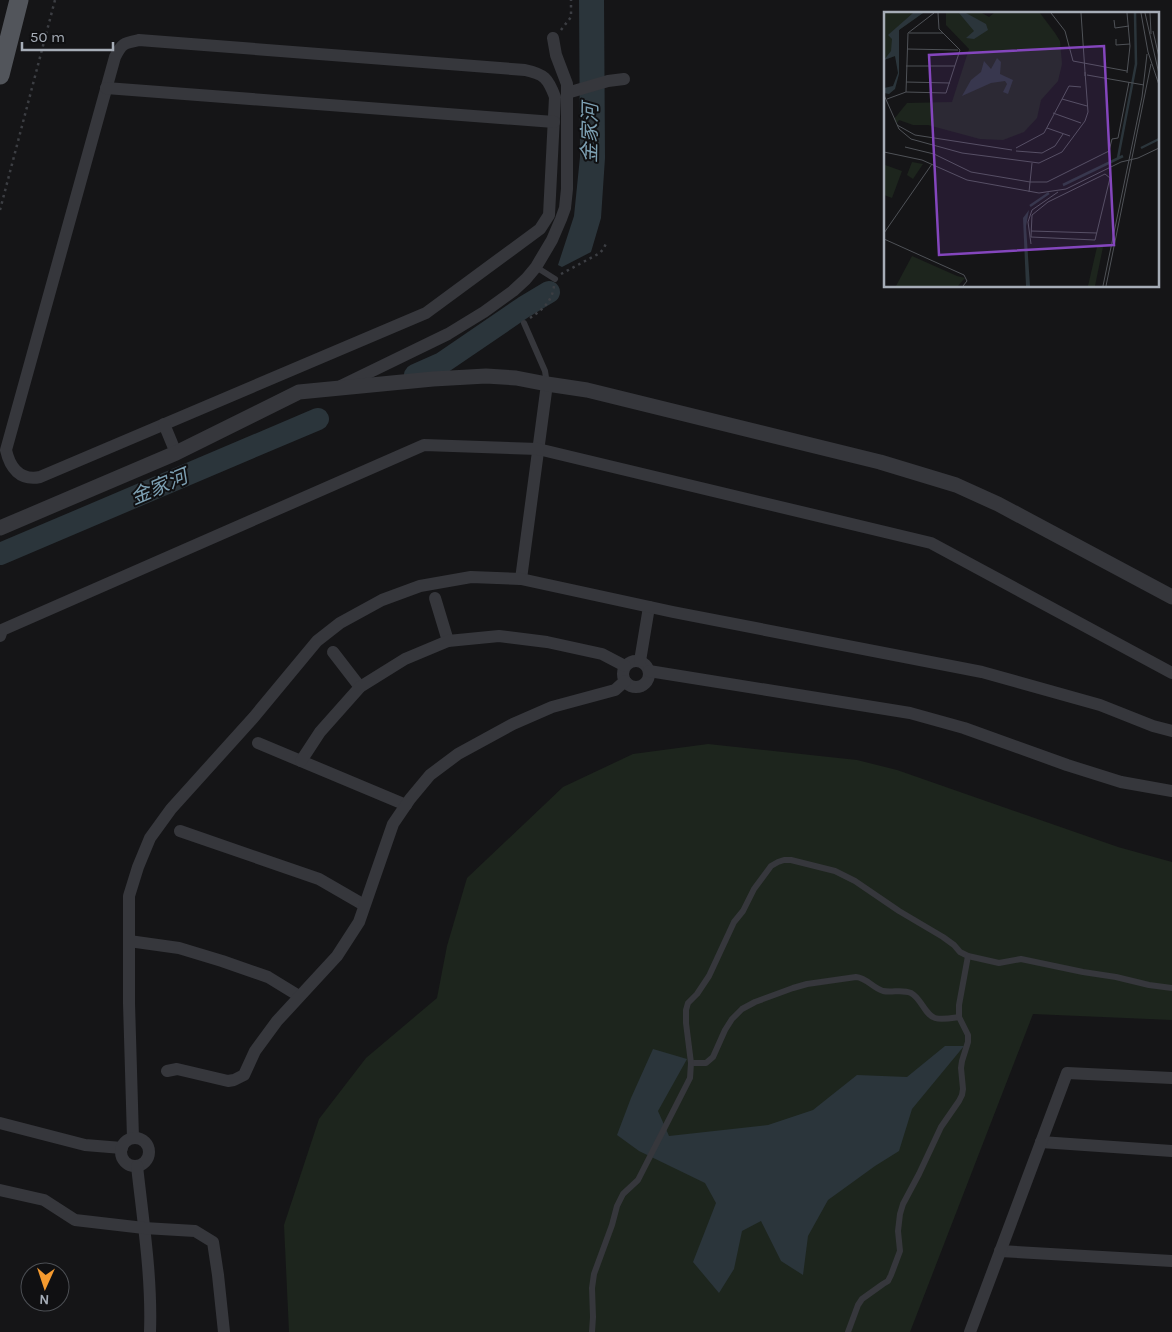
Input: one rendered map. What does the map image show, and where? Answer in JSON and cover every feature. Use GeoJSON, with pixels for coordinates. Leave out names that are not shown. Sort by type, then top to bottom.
{"type":"FeatureCollection","features":[{"type":"Feature","properties":{"kind":"main road"},"geometry":{"type":"LineString","coordinates":[[0,75],[19,0]]}},
{"type":"Feature","properties":{"kind":"street"},"geometry":{"type":"LineString","coordinates":[[337,388],[448,334],[484,312],[512,291],[536,267],[552,240],[565,208],[567,189],[573,91],[567,84],[556,56],[553,38]]}},
{"type":"Feature","properties":{"kind":"street"},"geometry":{"type":"LineString","coordinates":[[139,40],[525,70],[538,73],[550,84],[555,96],[554,122],[549,215],[540,229],[426,313],[40,477],[30,479],[21,475],[8,461],[6,450],[106,88],[115,57],[119,49],[126,42],[139,40]]}},
{"type":"Feature","properties":{"kind":"street"},"geometry":{"type":"LineString","coordinates":[[573,91],[608,81],[624,79]]}},
{"type":"Feature","properties":{"kind":"street"},"geometry":{"type":"LineString","coordinates":[[106,88],[554,122]]}},
{"type":"Feature","properties":{"kind":"street"},"geometry":{"type":"LineString","coordinates":[[290,371],[299,392]]}},
{"type":"Feature","properties":{"kind":"street"},"geometry":{"type":"LineString","coordinates":[[0,528],[176,453],[299,392],[433,379],[486,376],[516,378],[587,390],[880,462],[956,485],[998,504],[1172,597]]}},
{"type":"Feature","properties":{"kind":"street"},"geometry":{"type":"LineString","coordinates":[[521,579],[547,384]]}},
{"type":"Feature","properties":{"kind":"street"},"geometry":{"type":"LineString","coordinates":[[164,424],[176,453]]}},
{"type":"Feature","properties":{"kind":"street"},"geometry":{"type":"LineString","coordinates":[[0,636],[2,630],[424,444],[538,449],[931,543],[1172,673]]}},
{"type":"Feature","properties":{"kind":"street"},"geometry":{"type":"LineString","coordinates":[[133,1138],[129,1003],[129,896],[150,838],[171,809],[254,717],[317,640],[340,624],[382,600],[420,586],[471,576],[521,579],[649,607],[982,672],[1100,705],[1153,726],[1172,731]]}},
{"type":"Feature","properties":{"kind":"street"},"geometry":{"type":"LineString","coordinates":[[435,598],[448,641]]}},
{"type":"Feature","properties":{"kind":"street"},"geometry":{"type":"LineString","coordinates":[[640,661],[649,607]]}},
{"type":"Feature","properties":{"kind":"street"},"geometry":{"type":"LineString","coordinates":[[301,761],[320,732],[360,687],[404,659],[448,641],[499,636],[547,642],[602,654],[625,666]]}},
{"type":"Feature","properties":{"kind":"street"},"geometry":{"type":"LineString","coordinates":[[333,652],[360,687]]}},
{"type":"Feature","properties":{"kind":"street"},"geometry":{"type":"LineString","coordinates":[[632,661],[640,661],[647,666],[649,676],[643,685],[632,687],[625,681],[622,674],[625,666],[632,661]]}},
{"type":"Feature","properties":{"kind":"street"},"geometry":{"type":"LineString","coordinates":[[649,671],[910,713],[964,728],[1120,782],[1172,791]]}},
{"type":"Feature","properties":{"kind":"street"},"geometry":{"type":"LineString","coordinates":[[167,1071],[177,1069],[228,1081],[244,1076],[255,1052],[277,1021],[337,956],[359,922],[393,824],[430,775],[458,754],[512,724],[552,708],[615,690],[625,681]]}},
{"type":"Feature","properties":{"kind":"street"},"geometry":{"type":"LineString","coordinates":[[258,743],[406,805]]}},
{"type":"Feature","properties":{"kind":"street"},"geometry":{"type":"LineString","coordinates":[[180,831],[319,879],[364,905]]}},
{"type":"Feature","properties":{"kind":"street"},"geometry":{"type":"LineString","coordinates":[[129,941],[179,948],[222,961],[268,977],[299,996]]}},
{"type":"Feature","properties":{"kind":"street"},"geometry":{"type":"LineString","coordinates":[[970,1332],[1067,1073],[1172,1078]]}},
{"type":"Feature","properties":{"kind":"street"},"geometry":{"type":"LineString","coordinates":[[0,1123],[84,1145],[122,1148]]}},
{"type":"Feature","properties":{"kind":"street"},"geometry":{"type":"LineString","coordinates":[[133,1138],[144,1141],[149,1150],[146,1161],[137,1166],[126,1163],[121,1154],[124,1143],[133,1138]]}},
{"type":"Feature","properties":{"kind":"street"},"geometry":{"type":"LineString","coordinates":[[1041,1142],[1172,1151]]}},
{"type":"Feature","properties":{"kind":"street"},"geometry":{"type":"LineString","coordinates":[[137,1166],[151,1307],[150,1332]]}},
{"type":"Feature","properties":{"kind":"street"},"geometry":{"type":"LineString","coordinates":[[0,1190],[44,1200],[75,1220],[144,1228],[195,1231],[213,1242],[224,1332]]}},
{"type":"Feature","properties":{"kind":"street"},"geometry":{"type":"LineString","coordinates":[[1000,1251],[1172,1261]]}},
{"type":"Feature","properties":{"kind":"lane"},"geometry":{"type":"LineString","coordinates":[[536,267],[555,279]]}},
{"type":"Feature","properties":{"kind":"lane"},"geometry":{"type":"LineString","coordinates":[[524,323],[544,371],[547,384]]}},
{"type":"Feature","properties":{"kind":"lane"},"geometry":{"type":"LineString","coordinates":[[592,1332],[592,1288],[594,1274],[617,1206],[623,1194],[638,1180],[690,1078],[691,1064],[686,1023],[688,1003],[697,994],[708,976],[734,922],[743,911],[754,889],[771,866],[778,862],[791,860],[835,871],[855,881],[899,911],[944,937],[960,952],[968,956],[999,963],[1021,959],[1172,988]]}},
{"type":"Feature","properties":{"kind":"lane"},"geometry":{"type":"LineString","coordinates":[[848,1332],[862,1299],[888,1280],[891,1275],[900,1251],[898,1231],[902,1204],[919,1174],[941,1127],[962,1095],[961,1068],[968,1035],[959,1018],[959,1005],[968,956]]}},
{"type":"Feature","properties":{"kind":"lane"},"geometry":{"type":"LineString","coordinates":[[691,1064],[706,1063],[713,1057],[725,1030],[742,1009],[761,1000],[808,984],[856,977],[863,978],[884,991],[910,993],[935,1018],[959,1018]]}},
{"type":"Feature","properties":{"kind":"path"},"geometry":{"type":"LineString","coordinates":[[0,210],[55,0]]}},
{"type":"Feature","properties":{"kind":"path"},"geometry":{"type":"LineString","coordinates":[[553,38],[571,16],[571,0]]}},
{"type":"Feature","properties":{"kind":"shaded area"},"geometry":{"type":"Polygon","coordinates":[[[708,744],[857,760],[897,770],[1118,847],[1172,862],[1172,1020],[1033,1014],[910,1332],[289,1332],[284,1225],[319,1119],[366,1058],[437,998],[447,946],[467,878],[563,787],[633,754],[708,744]]]}},
{"type":"Feature","properties":{"kind":"water"},"geometry":{"type":"Polygon","coordinates":[[[579,0],[604,0],[605,158],[601,218],[591,252],[562,267],[558,265],[574,216],[580,157],[579,0]]]}},
{"type":"Feature","properties":{"kind":"water"},"geometry":{"type":"Polygon","coordinates":[[[945,1046],[964,1046],[912,1109],[899,1151],[828,1200],[808,1236],[803,1275],[781,1261],[761,1221],[742,1231],[734,1269],[719,1293],[693,1262],[716,1203],[705,1183],[639,1151],[617,1135],[653,1049],[687,1059],[658,1111],[669,1136],[768,1125],[813,1110],[857,1075],[907,1077],[945,1046]]]}},
{"type":"Feature","properties":{"kind":"waterway","name":"金家河"},"geometry":{"type":"LineString","coordinates":[[415,375],[442,363],[549,292]]}},
{"type":"Feature","properties":{"kind":"waterway","name":"金家河"},"geometry":{"type":"LineString","coordinates":[[0,554],[318,419]]}}]}
